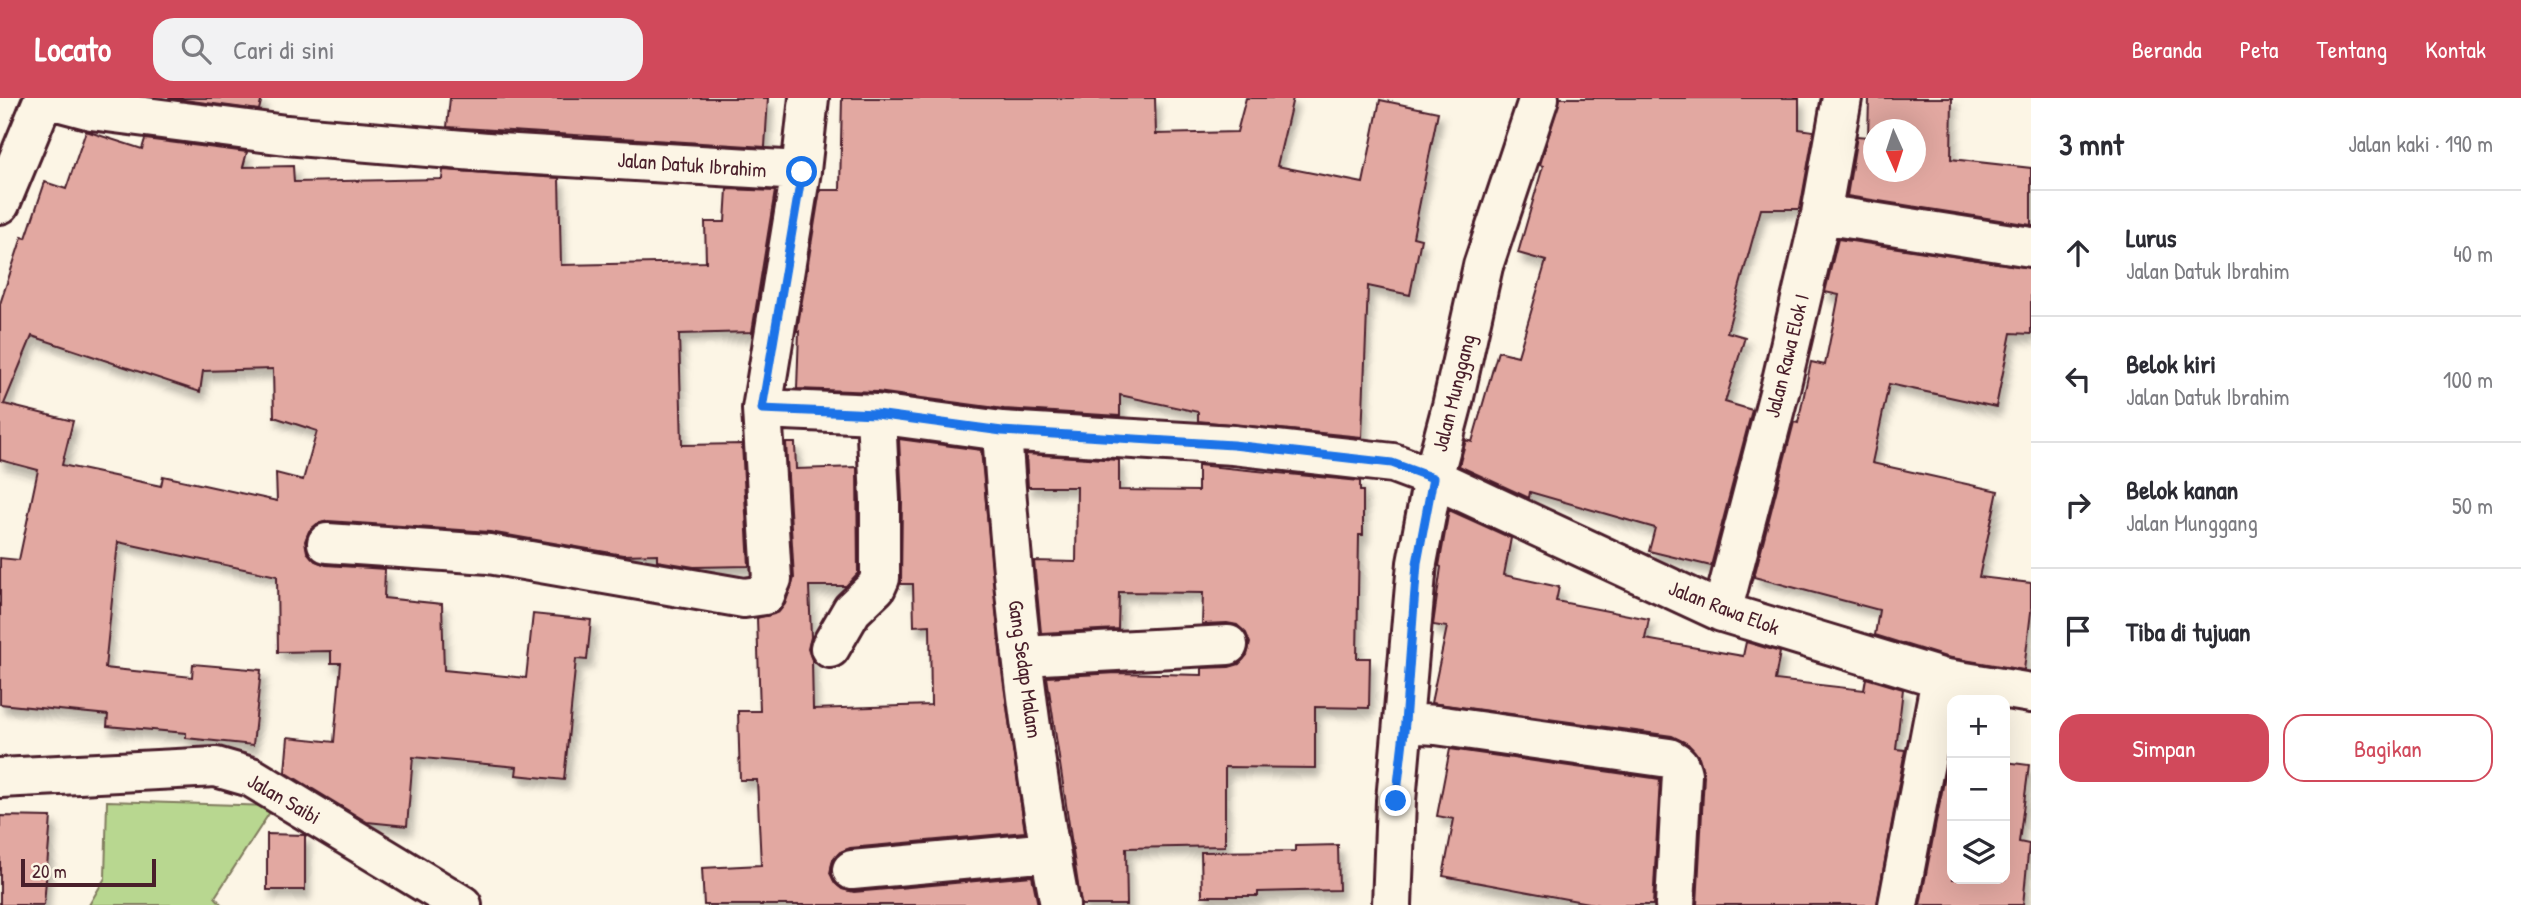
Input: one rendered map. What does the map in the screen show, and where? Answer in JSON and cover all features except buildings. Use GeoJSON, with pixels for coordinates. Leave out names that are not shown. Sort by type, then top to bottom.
{"type":"FeatureCollection","features":[{"type":"Feature","properties":{"kind":"street","name":"Jalan Datuk Ibrahim"},"geometry":{"type":"LineString","coordinates":[[45,98],[91,110],[286,135],[499,153],[802,172]]}},
{"type":"Feature","properties":{"kind":"street"},"geometry":{"type":"LineString","coordinates":[[1,200],[45,98]]}},
{"type":"Feature","properties":{"kind":"street"},"geometry":{"type":"LineString","coordinates":[[327,543],[489,554],[744,598],[765,595],[772,579],[762,409],[802,172],[808,98]]}},
{"type":"Feature","properties":{"kind":"street","name":"Jalan Munggang"},"geometry":{"type":"LineString","coordinates":[[1392,905],[1396,801],[1405,723],[1417,563],[1433,478],[1483,266],[1539,98]]}},
{"type":"Feature","properties":{"kind":"street","name":"Jalan Rawa Elok I"},"geometry":{"type":"LineString","coordinates":[[1722,612],[1780,389],[1821,214],[1842,98]]}},
{"type":"Feature","properties":{"kind":"street"},"geometry":{"type":"LineString","coordinates":[[1821,214],[2031,247]]}},
{"type":"Feature","properties":{"kind":"street"},"geometry":{"type":"LineString","coordinates":[[762,409],[876,414],[1002,431],[1233,445],[1392,463],[1433,478]]}},
{"type":"Feature","properties":{"kind":"street"},"geometry":{"type":"LineString","coordinates":[[830,648],[852,610],[876,587],[880,578],[876,414]]}},
{"type":"Feature","properties":{"kind":"street","name":"Gang Sedap Malam"},"geometry":{"type":"LineString","coordinates":[[1002,431],[1011,562],[1050,852],[1060,905]]}},
{"type":"Feature","properties":{"kind":"street","name":"Jalan Rawa Elok"},"geometry":{"type":"LineString","coordinates":[[1433,478],[1722,612],[1941,678],[2031,693]]}},
{"type":"Feature","properties":{"kind":"street"},"geometry":{"type":"LineString","coordinates":[[1023,656],[1228,645]]}},
{"type":"Feature","properties":{"kind":"street"},"geometry":{"type":"LineString","coordinates":[[1898,905],[1941,678]]}},
{"type":"Feature","properties":{"kind":"street"},"geometry":{"type":"LineString","coordinates":[[1405,723],[1436,725],[1676,761],[1682,774],[1675,905]]}},
{"type":"Feature","properties":{"kind":"street","name":"Jalan Saibi"},"geometry":{"type":"LineString","coordinates":[[0,779],[216,767],[251,776],[463,905]]}},
{"type":"Feature","properties":{"kind":"street"},"geometry":{"type":"LineString","coordinates":[[852,870],[1050,852]]}},
{"type":"Feature","properties":{"kind":"green space"},"geometry":{"type":"Polygon","coordinates":[[[107,801],[274,806],[215,897],[222,905],[89,905],[105,878],[107,801]]]}},
{"type":"Feature","properties":{"kind":"route"},"geometry":{"type":"LineString","coordinates":[[802,172],[762,409],[876,414],[1002,431],[1233,445],[1392,463],[1433,478],[1417,563],[1405,723],[1396,801]]}}]}
